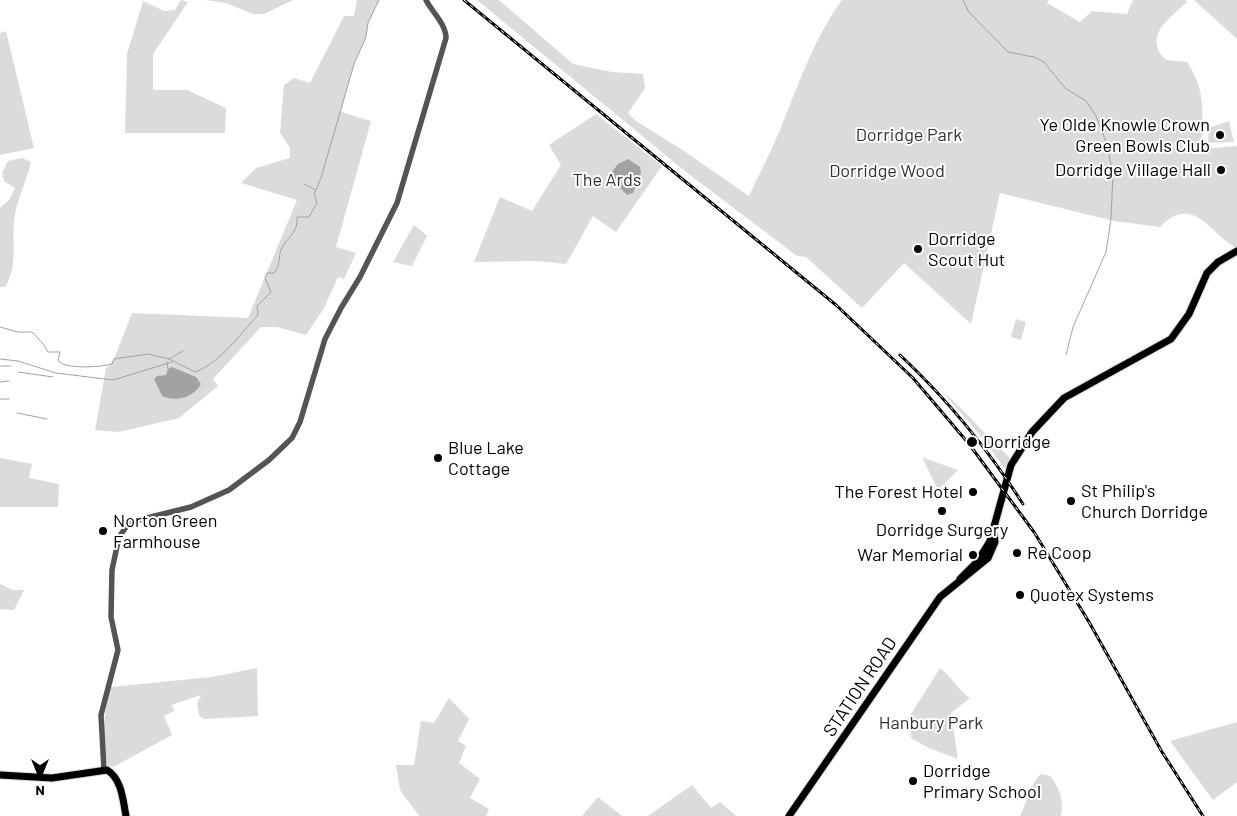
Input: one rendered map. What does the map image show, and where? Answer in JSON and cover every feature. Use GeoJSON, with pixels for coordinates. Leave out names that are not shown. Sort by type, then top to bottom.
{"type":"FeatureCollection","features":[{"type":"Feature","properties":{"kind":"main road","name":"STATION ROAD"},"geometry":{"type":"LineString","coordinates":[[789,816],[940,597],[988,558],[995,542],[994,534],[998,511],[1011,466],[1017,454],[1047,416],[1064,398],[1171,339],[1190,314],[1207,273],[1218,262],[1237,251]]}},
{"type":"Feature","properties":{"kind":"main road"},"geometry":{"type":"LineString","coordinates":[[0,775],[52,778],[104,770],[111,773],[116,779],[126,816]]}},
{"type":"Feature","properties":{"kind":"street"},"geometry":{"type":"LineString","coordinates":[[104,770],[101,715],[118,650],[111,617],[112,570],[119,537],[126,527],[140,519],[191,507],[229,490],[270,460],[292,438],[300,422],[325,339],[360,277],[397,203],[446,38],[444,26],[436,18],[426,0]]}},
{"type":"Feature","properties":{"kind":"green space"},"geometry":{"type":"Polygon","coordinates":[[[181,0],[188,2],[153,54],[153,90],[187,90],[226,108],[225,133],[125,133],[127,54],[143,1],[164,11],[175,10],[181,0]]]}},
{"type":"Feature","properties":{"kind":"green space"},"geometry":{"type":"Polygon","coordinates":[[[205,0],[293,0],[264,14],[253,14],[226,3],[205,0]]]}},
{"type":"Feature","properties":{"kind":"green space"},"geometry":{"type":"Polygon","coordinates":[[[357,0],[379,0],[368,23],[366,37],[354,64],[341,112],[371,121],[336,247],[356,253],[344,279],[338,277],[324,308],[306,335],[277,327],[261,327],[213,379],[218,386],[179,418],[119,432],[95,430],[106,368],[112,364],[132,313],[248,318],[297,200],[241,183],[256,168],[290,158],[290,148],[280,133],[284,85],[294,78],[310,83],[344,16],[354,16],[357,0]]]}},
{"type":"Feature","properties":{"kind":"green space"},"geometry":{"type":"Polygon","coordinates":[[[477,0],[499,0],[573,64],[612,72],[643,74],[645,88],[628,113],[636,121],[681,149],[749,196],[772,148],[811,53],[830,17],[842,0],[1048,0],[1047,3],[1080,22],[1092,11],[1127,14],[1133,0],[1185,0],[1187,2],[1161,28],[1157,43],[1159,51],[1166,60],[1187,62],[1198,83],[1203,114],[1202,149],[1237,146],[1237,248],[1193,215],[1183,214],[1172,217],[1160,227],[1114,221],[1000,193],[971,324],[904,263],[862,308],[806,257],[797,256],[686,172],[477,0]]]}},
{"type":"Feature","properties":{"kind":"green space"},"geometry":{"type":"Polygon","coordinates":[[[1194,0],[1237,0],[1237,39],[1194,0]]]}},
{"type":"Feature","properties":{"kind":"green space"},"geometry":{"type":"Polygon","coordinates":[[[6,31],[34,148],[0,155],[0,33],[6,31]]]}},
{"type":"Feature","properties":{"kind":"green space","name":"The Ards"},"geometry":{"type":"Polygon","coordinates":[[[596,114],[662,166],[616,232],[593,216],[566,264],[538,261],[474,262],[500,197],[532,211],[561,165],[549,145],[596,114]]]}},
{"type":"Feature","properties":{"kind":"green space","name":"Ye Olde Knowle Crown Green Bowls Club"},"geometry":{"type":"Polygon","coordinates":[[[1229,121],[1234,142],[1208,143],[1209,128],[1229,121]]]}},
{"type":"Feature","properties":{"kind":"green space"},"geometry":{"type":"Polygon","coordinates":[[[22,158],[31,162],[15,214],[12,272],[5,287],[0,287],[0,208],[10,199],[15,188],[4,181],[2,173],[8,161],[22,158]]]}},
{"type":"Feature","properties":{"kind":"green space"},"geometry":{"type":"Polygon","coordinates":[[[414,225],[427,236],[412,266],[393,262],[414,225]]]}},
{"type":"Feature","properties":{"kind":"green space"},"geometry":{"type":"Polygon","coordinates":[[[1016,319],[1026,322],[1021,340],[1011,337],[1016,319]]]}},
{"type":"Feature","properties":{"kind":"green space"},"geometry":{"type":"Polygon","coordinates":[[[941,390],[1010,458],[1005,469],[980,435],[941,390]]]}},
{"type":"Feature","properties":{"kind":"green space"},"geometry":{"type":"Polygon","coordinates":[[[922,457],[927,459],[958,470],[938,490],[922,457]]]}},
{"type":"Feature","properties":{"kind":"green space"},"geometry":{"type":"Polygon","coordinates":[[[0,458],[32,464],[29,478],[59,484],[58,507],[0,507],[0,458]]]}},
{"type":"Feature","properties":{"kind":"green space"},"geometry":{"type":"Polygon","coordinates":[[[0,584],[13,590],[24,590],[14,610],[0,609],[0,584]]]}},
{"type":"Feature","properties":{"kind":"green space"},"geometry":{"type":"Polygon","coordinates":[[[257,668],[258,716],[204,719],[199,715],[197,703],[201,695],[172,705],[174,711],[164,716],[172,735],[113,767],[108,766],[104,746],[104,726],[111,687],[212,677],[257,668]]]}},
{"type":"Feature","properties":{"kind":"green space","name":"Hanbury Park"},"geometry":{"type":"Polygon","coordinates":[[[940,668],[970,698],[951,713],[958,759],[929,748],[911,738],[911,730],[904,725],[940,668]]]}},
{"type":"Feature","properties":{"kind":"green space"},"geometry":{"type":"Polygon","coordinates":[[[449,698],[469,719],[458,741],[466,746],[459,763],[480,779],[470,798],[489,809],[486,816],[419,816],[400,790],[396,765],[414,765],[421,721],[434,723],[449,698]]]}},
{"type":"Feature","properties":{"kind":"green space"},"geometry":{"type":"Polygon","coordinates":[[[1237,722],[1237,782],[1213,800],[1170,741],[1237,722]]]}},
{"type":"Feature","properties":{"kind":"green space"},"geometry":{"type":"Polygon","coordinates":[[[1042,774],[1050,776],[1059,790],[1062,805],[1061,816],[1020,816],[1032,786],[1042,774]]]}},
{"type":"Feature","properties":{"kind":"green space"},"geometry":{"type":"Polygon","coordinates":[[[692,785],[711,808],[720,802],[736,816],[648,816],[692,785]]]}},
{"type":"Feature","properties":{"kind":"green space"},"geometry":{"type":"Polygon","coordinates":[[[598,797],[622,816],[582,816],[598,797]]]}},
{"type":"Feature","properties":{"kind":"shaded area"},"geometry":{"type":"Polygon","coordinates":[[[628,159],[640,167],[641,173],[633,193],[627,195],[609,176],[618,164],[628,159]]]}},
{"type":"Feature","properties":{"kind":"shaded area"},"geometry":{"type":"Polygon","coordinates":[[[172,367],[196,377],[201,384],[194,393],[178,399],[162,396],[154,379],[157,376],[166,375],[168,369],[172,367]]]}},
{"type":"Feature","properties":{"kind":"waterway"},"geometry":{"type":"LineString","coordinates":[[304,184],[316,190],[321,178],[354,64],[366,37],[368,23],[379,0]]}},
{"type":"Feature","properties":{"kind":"waterway"},"geometry":{"type":"LineString","coordinates":[[963,0],[968,11],[1008,52],[1034,57],[1044,62],[1065,88],[1086,101],[1096,116],[1106,142],[1113,173],[1111,219],[1106,252],[1073,327],[1066,355]]}},
{"type":"Feature","properties":{"kind":"waterway"},"geometry":{"type":"LineString","coordinates":[[0,327],[18,332],[32,332],[48,352],[60,352],[58,360],[67,365],[83,367],[107,365],[112,364],[114,359],[148,354],[169,359],[195,372],[204,368],[221,355],[258,315],[257,306],[271,292],[265,278],[267,273],[274,273],[279,262],[281,249],[295,230],[297,217],[309,217],[317,203],[314,194],[316,190]]}},
{"type":"Feature","properties":{"kind":"waterway"},"geometry":{"type":"LineString","coordinates":[[169,359],[183,351]]}},
{"type":"Feature","properties":{"kind":"waterway"},"geometry":{"type":"LineString","coordinates":[[0,359],[18,361],[56,373],[113,380],[172,362]]}},
{"type":"Feature","properties":{"kind":"waterway"},"geometry":{"type":"LineString","coordinates":[[167,362],[168,369]]}},
{"type":"Feature","properties":{"kind":"waterway"},"geometry":{"type":"LineString","coordinates":[[0,366],[11,366]]}},
{"type":"Feature","properties":{"kind":"waterway"},"geometry":{"type":"LineString","coordinates":[[18,372],[53,377]]}},
{"type":"Feature","properties":{"kind":"waterway"},"geometry":{"type":"LineString","coordinates":[[0,382],[9,381]]}},
{"type":"Feature","properties":{"kind":"waterway"},"geometry":{"type":"LineString","coordinates":[[0,399],[9,399]]}},
{"type":"Feature","properties":{"kind":"waterway"},"geometry":{"type":"LineString","coordinates":[[17,413],[47,419]]}},
{"type":"Feature","properties":{"kind":"railway"},"geometry":{"type":"LineString","coordinates":[[464,0],[836,305],[913,378],[969,444],[1034,532],[1089,622],[1162,752],[1203,816]]}},
{"type":"Feature","properties":{"kind":"railway"},"geometry":{"type":"LineString","coordinates":[[900,355],[951,407],[996,464],[1023,504]]}},
{"type":"Feature","properties":{"kind":"place","name":"Ye Olde Knowle Crown Green Bowls Club"},"geometry":{"type":"Point","coordinates":[1220,135]}},
{"type":"Feature","properties":{"kind":"place","name":"Dorridge Village Hall"},"geometry":{"type":"Point","coordinates":[1221,170]}},
{"type":"Feature","properties":{"kind":"place","name":"Dorridge Scout Hut"},"geometry":{"type":"Point","coordinates":[918,249]}},
{"type":"Feature","properties":{"kind":"place","name":"Dorridge"},"geometry":{"type":"Point","coordinates":[972,442]}},
{"type":"Feature","properties":{"kind":"place","name":"Blue Lake Cottage"},"geometry":{"type":"Point","coordinates":[438,458]}},
{"type":"Feature","properties":{"kind":"place","name":"The Forest Hotel"},"geometry":{"type":"Point","coordinates":[973,492]}},
{"type":"Feature","properties":{"kind":"place","name":"St Philip's Church Dorridge"},"geometry":{"type":"Point","coordinates":[1071,501]}},
{"type":"Feature","properties":{"kind":"place","name":"Dorridge Surgery"},"geometry":{"type":"Point","coordinates":[942,511]}},
{"type":"Feature","properties":{"kind":"place","name":"Norton Green Farmhouse"},"geometry":{"type":"Point","coordinates":[103,531]}},
{"type":"Feature","properties":{"kind":"place","name":"Re Coop"},"geometry":{"type":"Point","coordinates":[1017,553]}},
{"type":"Feature","properties":{"kind":"place","name":"War Memorial"},"geometry":{"type":"Point","coordinates":[973,555]}},
{"type":"Feature","properties":{"kind":"place","name":"Quotex Systems"},"geometry":{"type":"Point","coordinates":[1020,595]}},
{"type":"Feature","properties":{"kind":"place","name":"Dorridge Primary School"},"geometry":{"type":"Point","coordinates":[913,781]}},
{"type":"Feature","properties":{"kind":"park label","name":"Dorridge Park"},"geometry":{"type":"Point","coordinates":[909,135]}},
{"type":"Feature","properties":{"kind":"park label","name":"Dorridge Wood"},"geometry":{"type":"Point","coordinates":[887,171]}}]}
